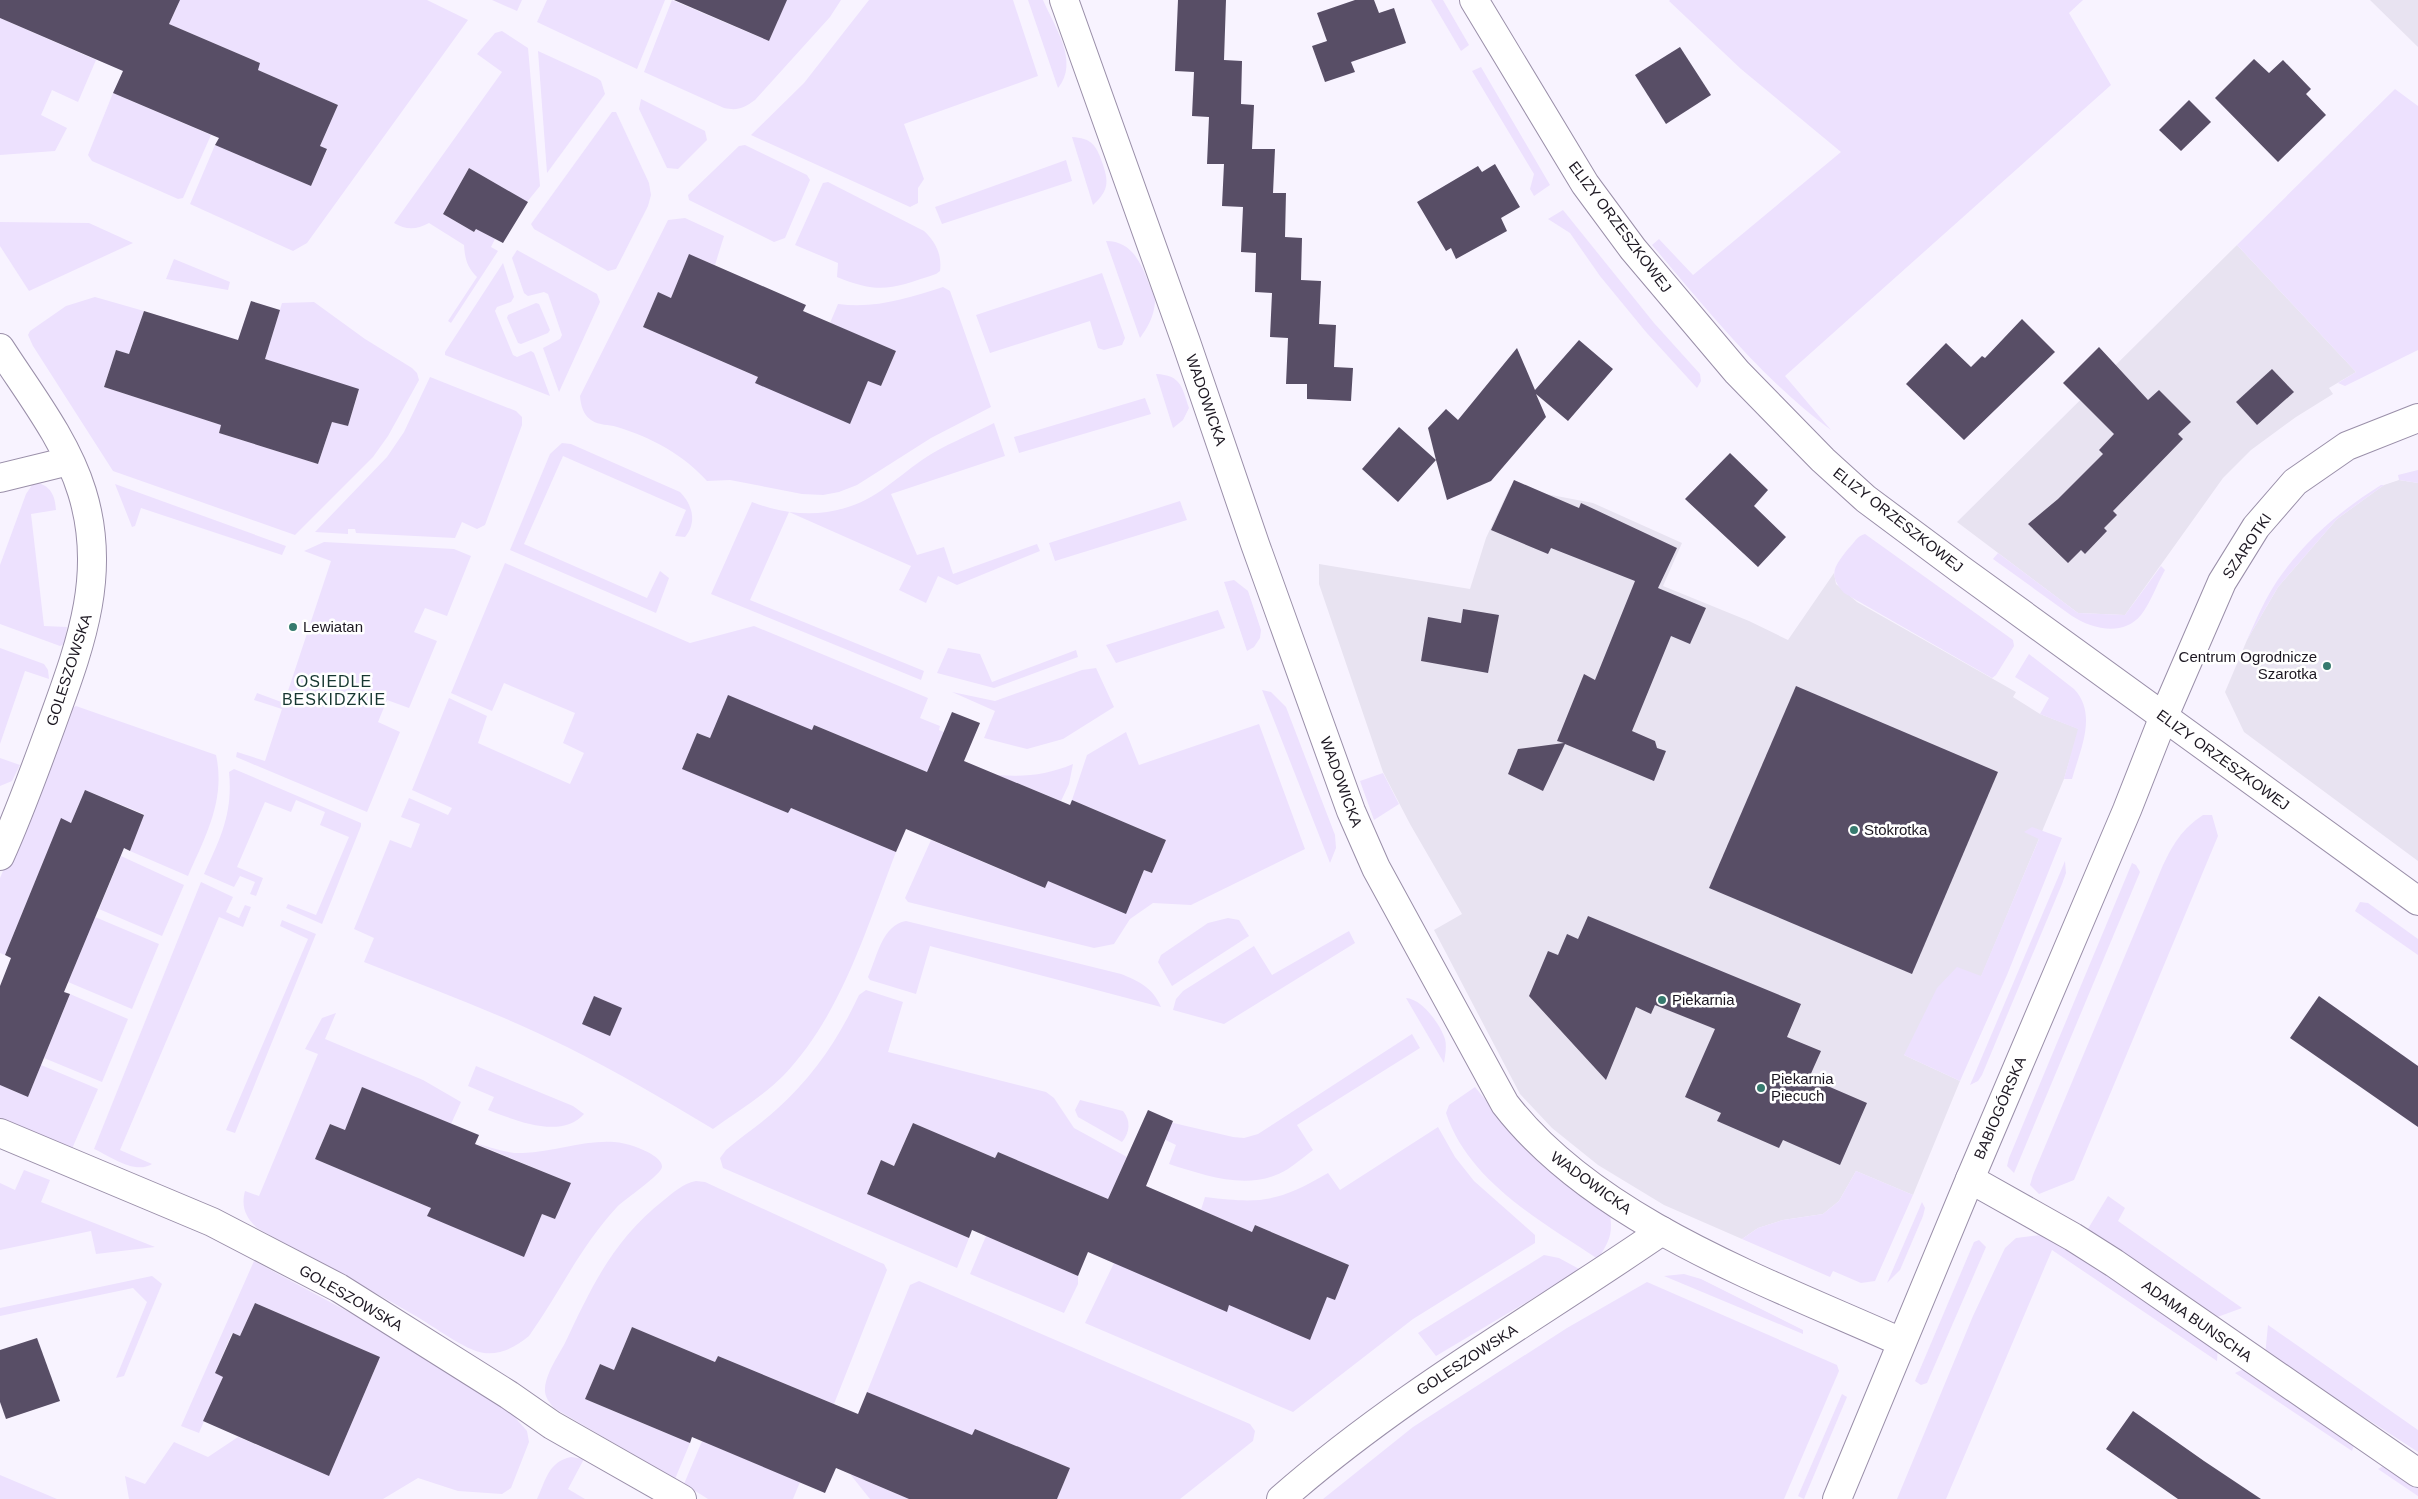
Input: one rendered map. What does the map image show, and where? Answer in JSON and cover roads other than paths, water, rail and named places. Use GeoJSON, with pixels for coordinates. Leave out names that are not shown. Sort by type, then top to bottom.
{"type":"FeatureCollection","features":[{"type":"Feature","properties":{"kind":"street","name":"WADOWICKA"},"geometry":{"type":"LineString","coordinates":[[1064,0],[1351,811],[1376,868],[1505,1104],[1524,1128],[1577,1176],[1662,1231],[1711,1256],[1901,1342]]}},
{"type":"Feature","properties":{"kind":"street","name":"ELIZY ORZESZKOWEJ"},"geometry":{"type":"LineString","coordinates":[[1474,0],[1590,192],[1672,297],[1737,372],[1784,422],[1866,499],[2418,901]]}},
{"type":"Feature","properties":{"kind":"street","name":"GOLESZOWSKA"},"geometry":{"type":"LineString","coordinates":[[0,348],[57,437],[69,461],[84,500],[94,568],[86,625],[23,803],[0,856]]}},
{"type":"Feature","properties":{"kind":"street","name":"SZAROTKI"},"geometry":{"type":"LineString","coordinates":[[2164,716],[2222,582],[2256,527],[2295,482],[2347,446],[2418,418]]}},
{"type":"Feature","properties":{"kind":"street"},"geometry":{"type":"LineString","coordinates":[[0,478],[69,461]]}},
{"type":"Feature","properties":{"kind":"street","name":"BABIOGÓRSKA"},"geometry":{"type":"LineString","coordinates":[[1837,1499],[1901,1342],[2127,810],[2164,716]]}},
{"type":"Feature","properties":{"kind":"street","name":"GOLESZOWSKA"},"geometry":{"type":"LineString","coordinates":[[0,1133],[212,1222],[339,1288],[509,1395],[552,1425],[682,1499]]}},
{"type":"Feature","properties":{"kind":"street","name":"ADAMA BUNSCHA"},"geometry":{"type":"LineString","coordinates":[[1970,1179],[2073,1237],[2114,1263],[2418,1474]]}},
{"type":"Feature","properties":{"kind":"street","name":"GOLESZOWSKA"},"geometry":{"type":"LineString","coordinates":[[1281,1499],[1325,1460],[1416,1393],[1662,1231]]}},
{"type":"Feature","properties":{"kind":"place","name":"Lewiatan"},"geometry":{"type":"Point","coordinates":[293,627]}},
{"type":"Feature","properties":{"kind":"place","name":"Centrum Ogrodnicze Szarotka"},"geometry":{"type":"Point","coordinates":[2327,666]}},
{"type":"Feature","properties":{"kind":"place","name":"Stokrotka"},"geometry":{"type":"Point","coordinates":[1854,830]}},
{"type":"Feature","properties":{"kind":"place","name":"Piekarnia"},"geometry":{"type":"Point","coordinates":[1662,1000]}},
{"type":"Feature","properties":{"kind":"place","name":"Piekarnia Piecuch"},"geometry":{"type":"Point","coordinates":[1761,1088]}},
{"type":"Feature","properties":{"kind":"district","name":"OSIEDLE BESKIDZKIE"},"geometry":{"type":"Point","coordinates":[334,690]}}]}
